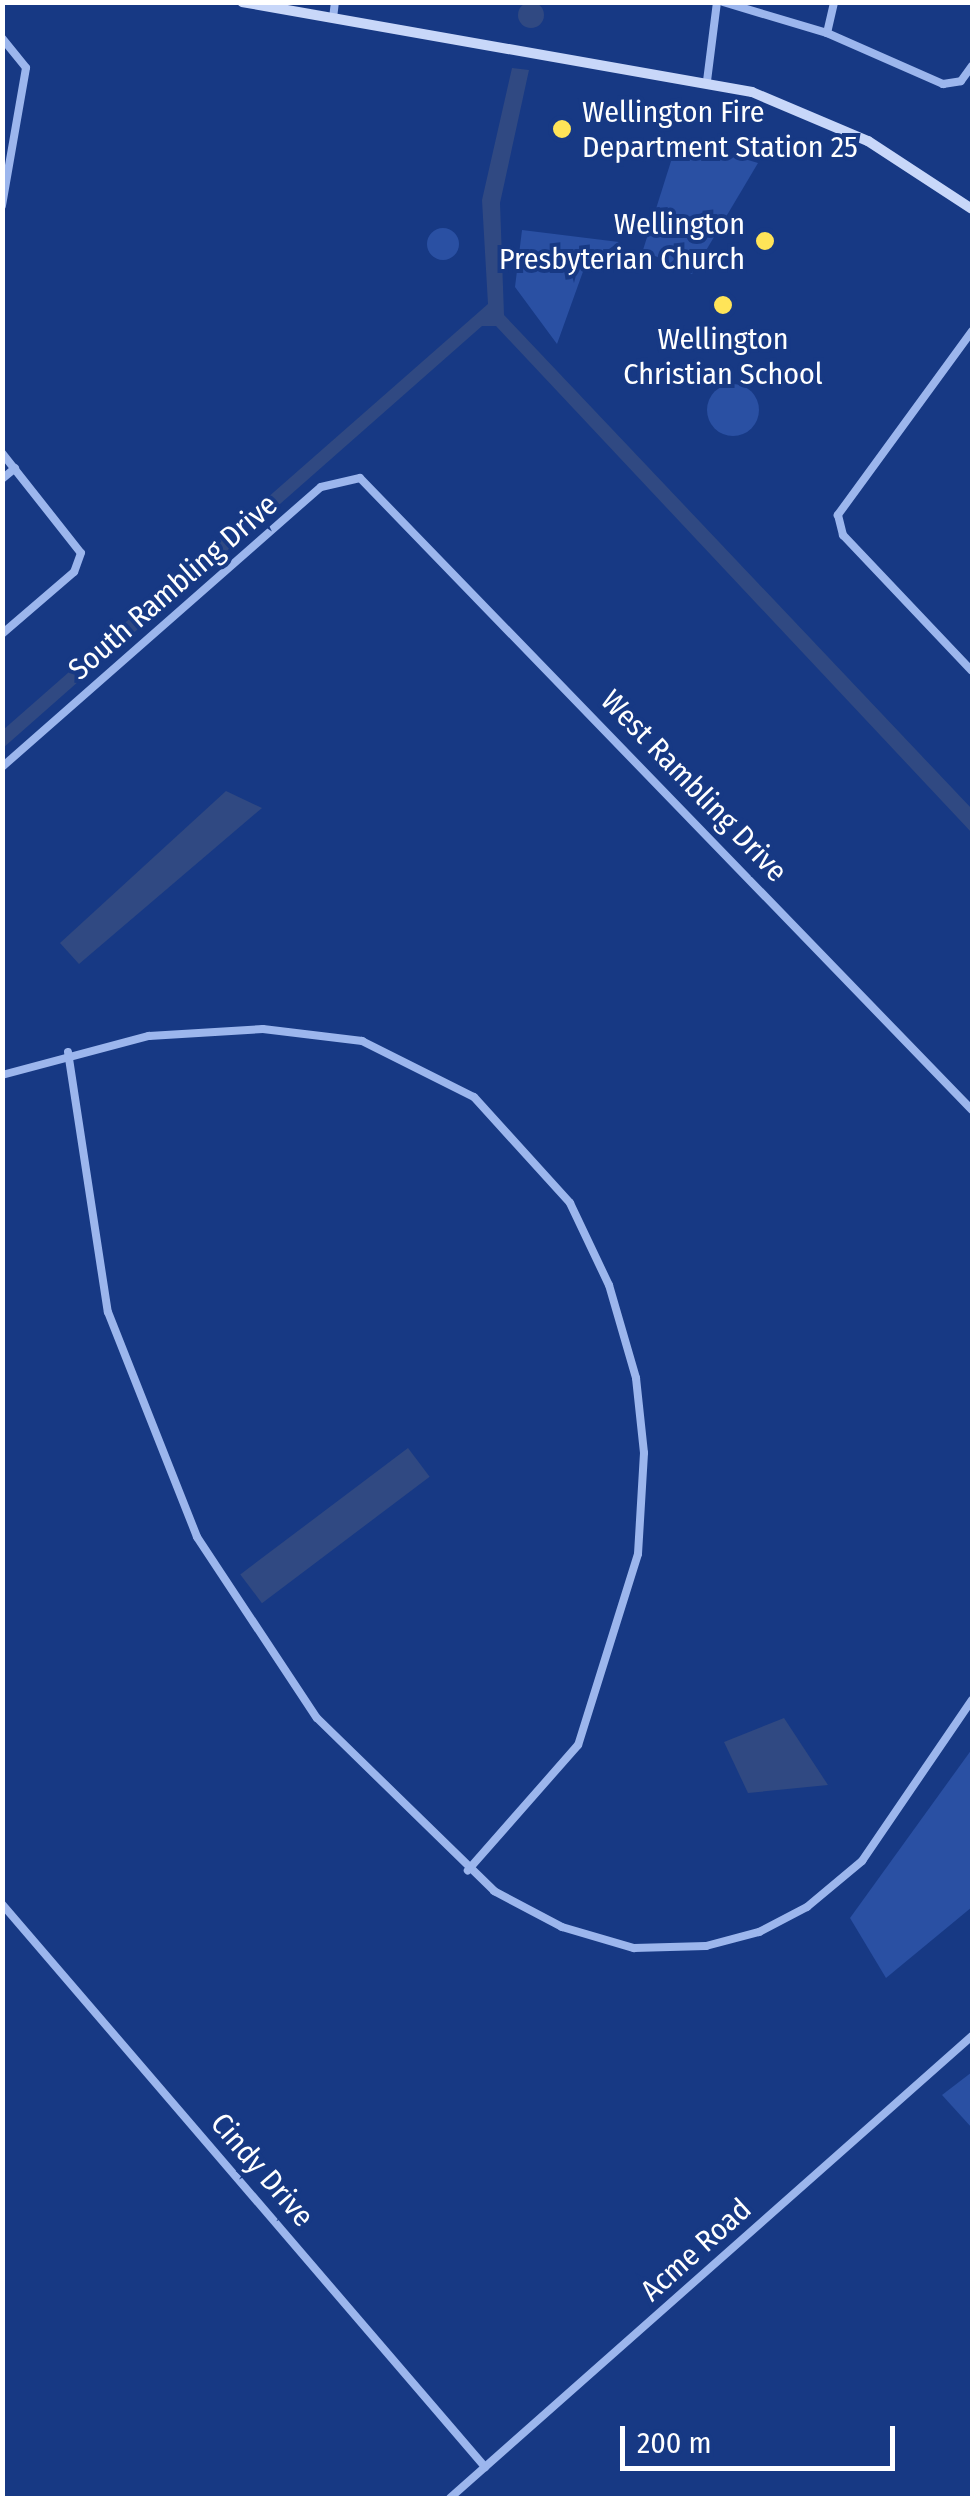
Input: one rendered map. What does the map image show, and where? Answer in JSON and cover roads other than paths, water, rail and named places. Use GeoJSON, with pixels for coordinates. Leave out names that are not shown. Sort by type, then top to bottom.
{"type":"FeatureCollection","features":[{"type":"Feature","properties":{"kind":"street"},"geometry":{"type":"LineString","coordinates":[[242,2],[708,81],[837,125],[972,208]]}},
{"type":"Feature","properties":{"kind":"street"},"geometry":{"type":"LineString","coordinates":[[333,18],[335,2]]}},
{"type":"Feature","properties":{"kind":"street"},"geometry":{"type":"LineString","coordinates":[[708,81],[720,2],[827,32],[943,84],[961,81],[972,66]]}},
{"type":"Feature","properties":{"kind":"street"},"geometry":{"type":"LineString","coordinates":[[827,32],[834,2]]}},
{"type":"Feature","properties":{"kind":"street"},"geometry":{"type":"LineString","coordinates":[[2,38],[26,68],[6,158],[2,206]]}},
{"type":"Feature","properties":{"kind":"street"},"geometry":{"type":"LineString","coordinates":[[972,333],[890,452],[843,502],[838,522],[972,671]]}},
{"type":"Feature","properties":{"kind":"street"},"geometry":{"type":"LineString","coordinates":[[2,453],[80,553],[74,572],[2,634]]}},
{"type":"Feature","properties":{"kind":"street"},"geometry":{"type":"LineString","coordinates":[[2,479],[16,468]]}},
{"type":"Feature","properties":{"kind":"street","name":"South Rambling Drive"},"geometry":{"type":"LineString","coordinates":[[2,767],[326,484],[353,477],[383,493]]}},
{"type":"Feature","properties":{"kind":"street","name":"West Rambling Drive"},"geometry":{"type":"LineString","coordinates":[[383,493],[972,1110]]}},
{"type":"Feature","properties":{"kind":"street"},"geometry":{"type":"LineString","coordinates":[[2,1075],[68,1052],[264,1029],[403,1054],[517,1135],[596,1254],[641,1411],[644,1504],[632,1587],[578,1744],[468,1870]]}},
{"type":"Feature","properties":{"kind":"street"},"geometry":{"type":"LineString","coordinates":[[68,1052],[81,1182],[110,1318],[196,1537],[317,1718],[468,1870],[540,1918],[634,1948],[706,1946],[759,1932],[807,1907],[862,1861],[972,1700]]}},
{"type":"Feature","properties":{"kind":"street","name":"Cindy Drive"},"geometry":{"type":"LineString","coordinates":[[2,1904],[485,2467]]}},
{"type":"Feature","properties":{"kind":"street","name":"Acme Road"},"geometry":{"type":"LineString","coordinates":[[450,2498],[461,2495],[485,2467],[972,2036]]}},
{"type":"Feature","properties":{"kind":"place","name":"Wellington Fire Department Station 25"},"geometry":{"type":"Point","coordinates":[562,129]}},
{"type":"Feature","properties":{"kind":"place","name":"Wellington Presbyterian Church"},"geometry":{"type":"Point","coordinates":[765,241]}},
{"type":"Feature","properties":{"kind":"place","name":"Wellington Christian School"},"geometry":{"type":"Point","coordinates":[723,305]}}]}
